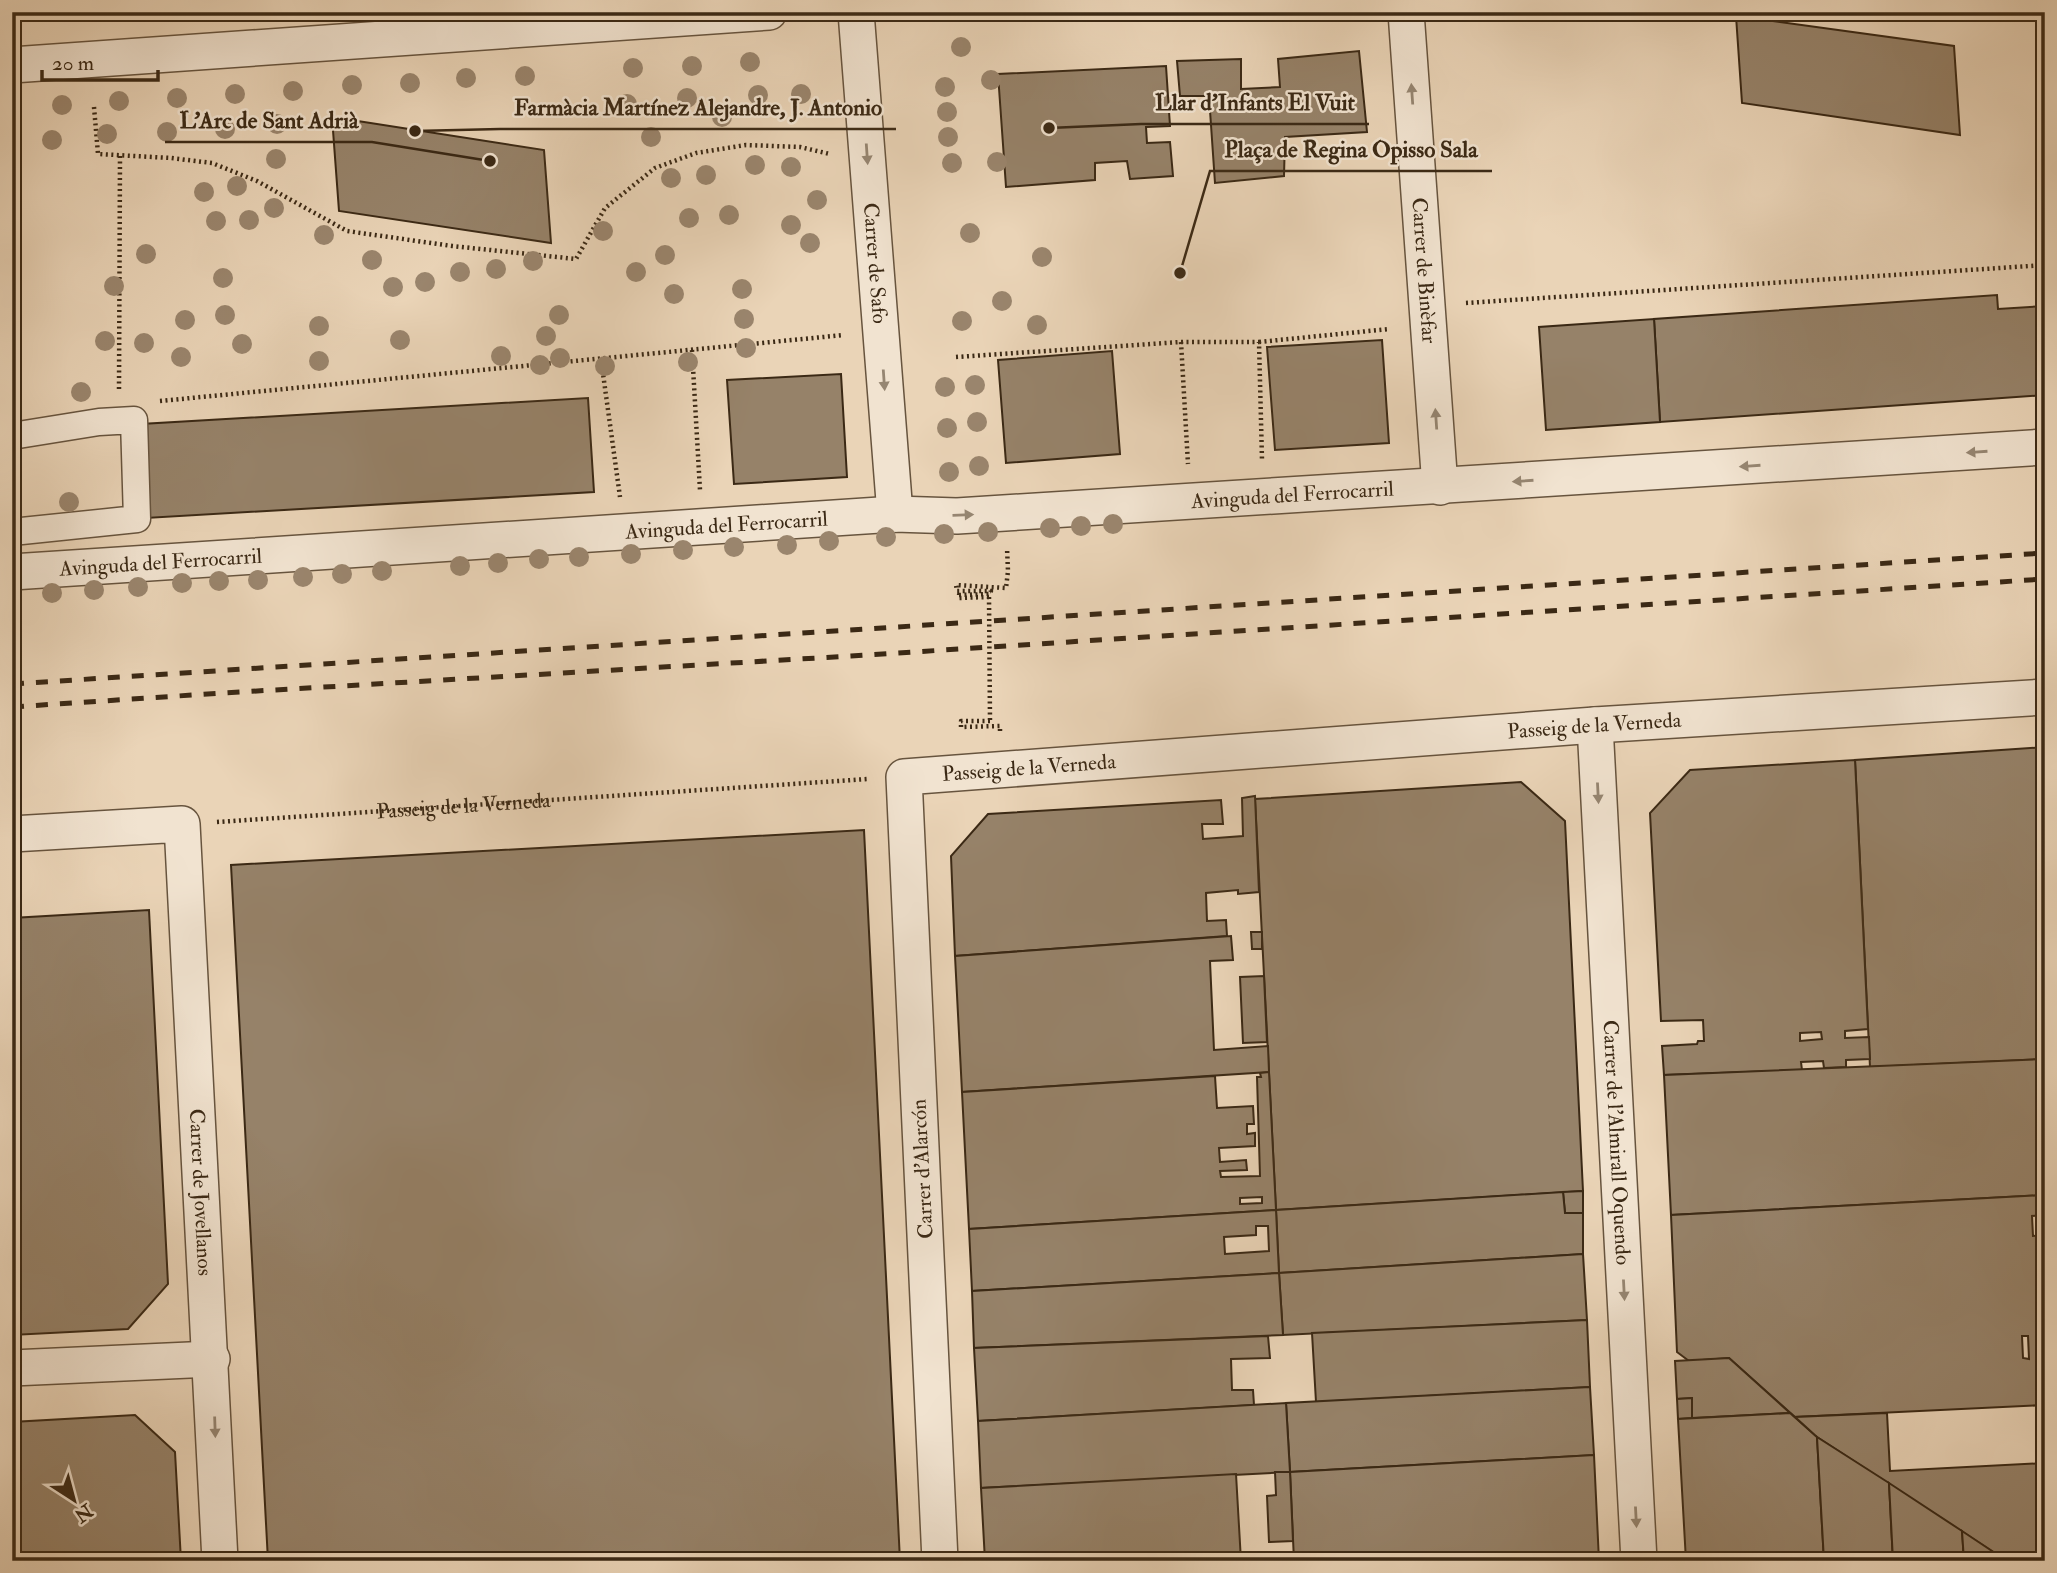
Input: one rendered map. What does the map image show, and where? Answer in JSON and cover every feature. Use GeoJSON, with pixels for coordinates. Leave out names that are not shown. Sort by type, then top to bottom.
{"type":"FeatureCollection","features":[{"type":"Feature","properties":{"kind":"street"},"geometry":{"type":"LineString","coordinates":[[12,65],[769,12]]}},
{"type":"Feature","properties":{"kind":"street","name":"Carrer de Safo"},"geometry":{"type":"LineString","coordinates":[[856,12],[895,514]]}},
{"type":"Feature","properties":{"kind":"street","name":"Carrer de Binèfar"},"geometry":{"type":"LineString","coordinates":[[1406,12],[1440,487]]}},
{"type":"Feature","properties":{"kind":"street"},"geometry":{"type":"LineString","coordinates":[[12,436],[99,422],[134,420],[137,519],[12,532]]}},
{"type":"Feature","properties":{"kind":"street"},"geometry":{"type":"LineString","coordinates":[[1440,487],[2045,447]]}},
{"type":"Feature","properties":{"kind":"street","name":"Avinguda del Ferrocarril"},"geometry":{"type":"LineString","coordinates":[[12,572],[895,514],[957,516],[1267,495],[1440,487]]}},
{"type":"Feature","properties":{"kind":"street","name":"Passeig de la Verneda"},"geometry":{"type":"LineString","coordinates":[[904,777],[1595,725],[2045,696]]}},
{"type":"Feature","properties":{"kind":"street","name":"Carrer de l'Almirall Oquendo"},"geometry":{"type":"LineString","coordinates":[[1595,725],[1639,1561]]}},
{"type":"Feature","properties":{"kind":"street","name":"Carrer d'Alarcón"},"geometry":{"type":"LineString","coordinates":[[904,777],[940,1561]]}},
{"type":"Feature","properties":{"kind":"street"},"geometry":{"type":"LineString","coordinates":[[12,834],[182,824]]}},
{"type":"Feature","properties":{"kind":"street","name":"Carrer de Jovellanos"},"geometry":{"type":"LineString","coordinates":[[182,824],[212,1359],[220,1561]]}},
{"type":"Feature","properties":{"kind":"street"},"geometry":{"type":"LineString","coordinates":[[12,1368],[212,1359]]}},
{"type":"Feature","properties":{"kind":"path"},"geometry":{"type":"LineString","coordinates":[[94,107],[98,154],[212,163],[257,181],[347,231],[576,260],[605,208],[655,168],[696,153],[746,145],[800,147],[839,157]]}},
{"type":"Feature","properties":{"kind":"path"},"geometry":{"type":"LineString","coordinates":[[118,391],[120,156]]}},
{"type":"Feature","properties":{"kind":"path"},"geometry":{"type":"LineString","coordinates":[[1466,303],[2045,265]]}},
{"type":"Feature","properties":{"kind":"path"},"geometry":{"type":"LineString","coordinates":[[956,357],[1181,342],[1259,342],[1389,329]]}},
{"type":"Feature","properties":{"kind":"path"},"geometry":{"type":"LineString","coordinates":[[160,401],[852,335]]}},
{"type":"Feature","properties":{"kind":"path"},"geometry":{"type":"LineString","coordinates":[[1181,342],[1189,473]]}},
{"type":"Feature","properties":{"kind":"path"},"geometry":{"type":"LineString","coordinates":[[1259,342],[1262,465],[1267,495]]}},
{"type":"Feature","properties":{"kind":"path"},"geometry":{"type":"LineString","coordinates":[[692,350],[700,493]]}},
{"type":"Feature","properties":{"kind":"path"},"geometry":{"type":"LineString","coordinates":[[601,359],[620,506]]}},
{"type":"Feature","properties":{"kind":"path"},"geometry":{"type":"LineString","coordinates":[[961,732],[1000,731],[1000,726],[961,727],[961,722],[990,721],[989,597],[959,598],[959,595],[990,594],[991,591],[957,591],[956,585],[1006,588],[1007,544]]}},
{"type":"Feature","properties":{"kind":"path","name":"Passeig de la Verneda"},"geometry":{"type":"LineString","coordinates":[[182,824],[904,777]]}},
{"type":"Feature","properties":{"kind":"building"},"geometry":{"type":"Polygon","coordinates":[[[1736,16],[1954,46],[1960,135],[1742,103],[1736,16]]]}},
{"type":"Feature","properties":{"kind":"building"},"geometry":{"type":"Polygon","coordinates":[[[1359,51],[1367,132],[1285,137],[1284,176],[1215,183],[1209,96],[1180,96],[1177,61],[1241,59],[1241,89],[1280,87],[1278,59],[1359,51]]]}},
{"type":"Feature","properties":{"kind":"building"},"geometry":{"type":"Polygon","coordinates":[[[1166,66],[1170,126],[1146,127],[1147,143],[1170,142],[1173,176],[1130,179],[1127,161],[1095,163],[1095,180],[1006,187],[998,74],[1166,66]]]}},
{"type":"Feature","properties":{"kind":"building"},"geometry":{"type":"Polygon","coordinates":[[[332,117],[544,150],[551,243],[339,211],[332,117]]]}},
{"type":"Feature","properties":{"kind":"building"},"geometry":{"type":"Polygon","coordinates":[[[1997,295],[1998,309],[2045,306],[2045,395],[1660,422],[1654,319],[1997,295]]]}},
{"type":"Feature","properties":{"kind":"building"},"geometry":{"type":"Polygon","coordinates":[[[1654,319],[1660,422],[1546,430],[1539,327],[1654,319]]]}},
{"type":"Feature","properties":{"kind":"building"},"geometry":{"type":"Polygon","coordinates":[[[1382,340],[1389,443],[1275,450],[1267,347],[1382,340]]]}},
{"type":"Feature","properties":{"kind":"building"},"geometry":{"type":"Polygon","coordinates":[[[1112,351],[1120,454],[1006,463],[998,360],[1112,351]]]}},
{"type":"Feature","properties":{"kind":"building"},"geometry":{"type":"Polygon","coordinates":[[[841,374],[847,477],[734,484],[727,380],[841,374]]]}},
{"type":"Feature","properties":{"kind":"building"},"geometry":{"type":"Polygon","coordinates":[[[588,398],[594,492],[146,518],[141,424],[588,398]]]}},
{"type":"Feature","properties":{"kind":"building"},"geometry":{"type":"Polygon","coordinates":[[[2045,747],[2045,1059],[1870,1067],[1855,760],[2045,747]]]}},
{"type":"Feature","properties":{"kind":"building"},"geometry":{"type":"Polygon","coordinates":[[[1855,760],[1868,1029],[1845,1031],[1845,1038],[1869,1037],[1870,1059],[1846,1060],[1846,1067],[1824,1068],[1823,1061],[1801,1062],[1802,1070],[1664,1075],[1662,1046],[1697,1044],[1698,1041],[1704,1041],[1703,1020],[1661,1021],[1650,813],[1690,770],[1855,760]],[[1821,1032],[1800,1033],[1800,1041],[1822,1039],[1821,1032]]]}},
{"type":"Feature","properties":{"kind":"building"},"geometry":{"type":"Polygon","coordinates":[[[1521,782],[1565,821],[1583,1191],[1276,1210],[1255,799],[1521,782]]]}},
{"type":"Feature","properties":{"kind":"building"},"geometry":{"type":"Polygon","coordinates":[[[1255,796],[1259,892],[1238,894],[1238,890],[1206,893],[1207,921],[1226,920],[1227,936],[955,956],[951,856],[988,814],[1221,800],[1223,824],[1202,824],[1203,839],[1243,836],[1242,798],[1255,796]]]}},
{"type":"Feature","properties":{"kind":"building"},"geometry":{"type":"Polygon","coordinates":[[[864,830],[900,1561],[268,1561],[231,865],[864,830]]]}},
{"type":"Feature","properties":{"kind":"building"},"geometry":{"type":"Polygon","coordinates":[[[149,910],[168,1284],[128,1329],[12,1335],[12,918],[149,910]]]}},
{"type":"Feature","properties":{"kind":"building"},"geometry":{"type":"Polygon","coordinates":[[[1251,932],[1262,932],[1262,949],[1252,949],[1251,932]]]}},
{"type":"Feature","properties":{"kind":"building"},"geometry":{"type":"Polygon","coordinates":[[[1231,936],[1233,960],[1210,961],[1214,1050],[1268,1046],[1269,1072],[962,1092],[955,956],[1231,936]]]}},
{"type":"Feature","properties":{"kind":"building"},"geometry":{"type":"Polygon","coordinates":[[[1264,976],[1267,1042],[1243,1043],[1240,977],[1264,976]]]}},
{"type":"Feature","properties":{"kind":"building"},"geometry":{"type":"Polygon","coordinates":[[[2045,1059],[2045,1195],[1671,1215],[1664,1075],[2045,1059]]]}},
{"type":"Feature","properties":{"kind":"building"},"geometry":{"type":"Polygon","coordinates":[[[1269,1072],[1276,1210],[969,1229],[962,1092],[1215,1076],[1217,1108],[1253,1106],[1254,1124],[1247,1124],[1247,1134],[1255,1133],[1255,1146],[1219,1148],[1220,1162],[1246,1160],[1247,1170],[1220,1171],[1221,1177],[1260,1176],[1257,1077],[1261,1077],[1260,1073],[1269,1072]],[[1262,1197],[1240,1198],[1240,1204],[1262,1203],[1262,1197]]]}},
{"type":"Feature","properties":{"kind":"building"},"geometry":{"type":"Polygon","coordinates":[[[1583,1191],[1583,1213],[1565,1213],[1563,1192],[1583,1191]]]}},
{"type":"Feature","properties":{"kind":"building"},"geometry":{"type":"Polygon","coordinates":[[[1563,1192],[1565,1213],[1583,1213],[1583,1254],[1279,1273],[1276,1210],[1563,1192]]]}},
{"type":"Feature","properties":{"kind":"building"},"geometry":{"type":"Polygon","coordinates":[[[2045,1195],[2045,1215],[2032,1216],[2033,1236],[2045,1235],[2045,1405],[1795,1417],[1729,1358],[1689,1361],[1677,1352],[1671,1215],[2045,1195]],[[2022,1336],[2023,1358],[2029,1359],[2028,1336],[2022,1336]]]}},
{"type":"Feature","properties":{"kind":"building"},"geometry":{"type":"Polygon","coordinates":[[[1276,1210],[1279,1273],[972,1291],[969,1229],[1276,1210]],[[1256,1226],[1256,1235],[1224,1237],[1225,1254],[1269,1251],[1268,1226],[1256,1226]]]}},
{"type":"Feature","properties":{"kind":"building"},"geometry":{"type":"Polygon","coordinates":[[[1583,1254],[1587,1320],[1283,1335],[1279,1273],[1583,1254]]]}},
{"type":"Feature","properties":{"kind":"building"},"geometry":{"type":"Polygon","coordinates":[[[1279,1273],[1283,1335],[974,1348],[972,1291],[1279,1273]]]}},
{"type":"Feature","properties":{"kind":"building"},"geometry":{"type":"Polygon","coordinates":[[[1587,1320],[1590,1387],[1316,1402],[1312,1333],[1587,1320]]]}},
{"type":"Feature","properties":{"kind":"building"},"geometry":{"type":"Polygon","coordinates":[[[1268,1336],[1270,1358],[1231,1359],[1232,1390],[1253,1390],[1254,1405],[978,1421],[974,1348],[1268,1336]]]}},
{"type":"Feature","properties":{"kind":"building"},"geometry":{"type":"Polygon","coordinates":[[[1729,1358],[1790,1413],[1692,1418],[1692,1398],[1677,1399],[1675,1361],[1729,1358]]]}},
{"type":"Feature","properties":{"kind":"building"},"geometry":{"type":"Polygon","coordinates":[[[1590,1387],[1594,1455],[1290,1472],[1286,1403],[1590,1387]]]}},
{"type":"Feature","properties":{"kind":"building"},"geometry":{"type":"Polygon","coordinates":[[[1692,1398],[1692,1418],[1678,1419],[1677,1399],[1692,1398]]]}},
{"type":"Feature","properties":{"kind":"building"},"geometry":{"type":"Polygon","coordinates":[[[1286,1403],[1290,1472],[981,1488],[978,1421],[1286,1403]]]}},
{"type":"Feature","properties":{"kind":"building"},"geometry":{"type":"Polygon","coordinates":[[[1790,1413],[1817,1437],[1824,1561],[1686,1561],[1678,1419],[1790,1413]]]}},
{"type":"Feature","properties":{"kind":"building"},"geometry":{"type":"Polygon","coordinates":[[[1887,1413],[1890,1471],[2045,1463],[2045,1561],[2007,1561],[1817,1437],[1795,1417],[1887,1413]]]}},
{"type":"Feature","properties":{"kind":"building"},"geometry":{"type":"Polygon","coordinates":[[[135,1415],[175,1452],[181,1561],[12,1561],[12,1422],[135,1415]]]}},
{"type":"Feature","properties":{"kind":"building"},"geometry":{"type":"Polygon","coordinates":[[[1817,1437],[1889,1483],[1893,1561],[1824,1561],[1817,1437]]]}},
{"type":"Feature","properties":{"kind":"building"},"geometry":{"type":"Polygon","coordinates":[[[1594,1455],[1599,1561],[1294,1561],[1290,1472],[1594,1455]]]}},
{"type":"Feature","properties":{"kind":"building"},"geometry":{"type":"Polygon","coordinates":[[[1275,1472],[1290,1472],[1293,1541],[1269,1542],[1267,1496],[1276,1495],[1275,1472]]]}},
{"type":"Feature","properties":{"kind":"building"},"geometry":{"type":"Polygon","coordinates":[[[1236,1474],[1241,1561],[985,1561],[981,1488],[1236,1474]]]}},
{"type":"Feature","properties":{"kind":"building"},"geometry":{"type":"Polygon","coordinates":[[[1889,1483],[1962,1531],[1964,1561],[1893,1561],[1889,1483]]]}},
{"type":"Feature","properties":{"kind":"building"},"geometry":{"type":"Polygon","coordinates":[[[1962,1531],[2007,1561],[1964,1561],[1962,1531]]]}},
{"type":"Feature","properties":{"kind":"railway"},"geometry":{"type":"LineString","coordinates":[[12,684],[2045,553]]}},
{"type":"Feature","properties":{"kind":"railway"},"geometry":{"type":"LineString","coordinates":[[12,707],[2045,579]]}},
{"type":"Feature","properties":{"kind":"place","name":"Llar d'Infants El Vuit"},"geometry":{"type":"Point","coordinates":[1049,128]}},
{"type":"Feature","properties":{"kind":"place","name":"Farmàcia Martínez Alejandre, J. Antonio"},"geometry":{"type":"Point","coordinates":[415,131]}},
{"type":"Feature","properties":{"kind":"place","name":"L'Arc de Sant Adrià"},"geometry":{"type":"Point","coordinates":[490,161]}},
{"type":"Feature","properties":{"kind":"place","name":"Plaça de Regina Opisso Sala"},"geometry":{"type":"Point","coordinates":[1180,273]}}]}
